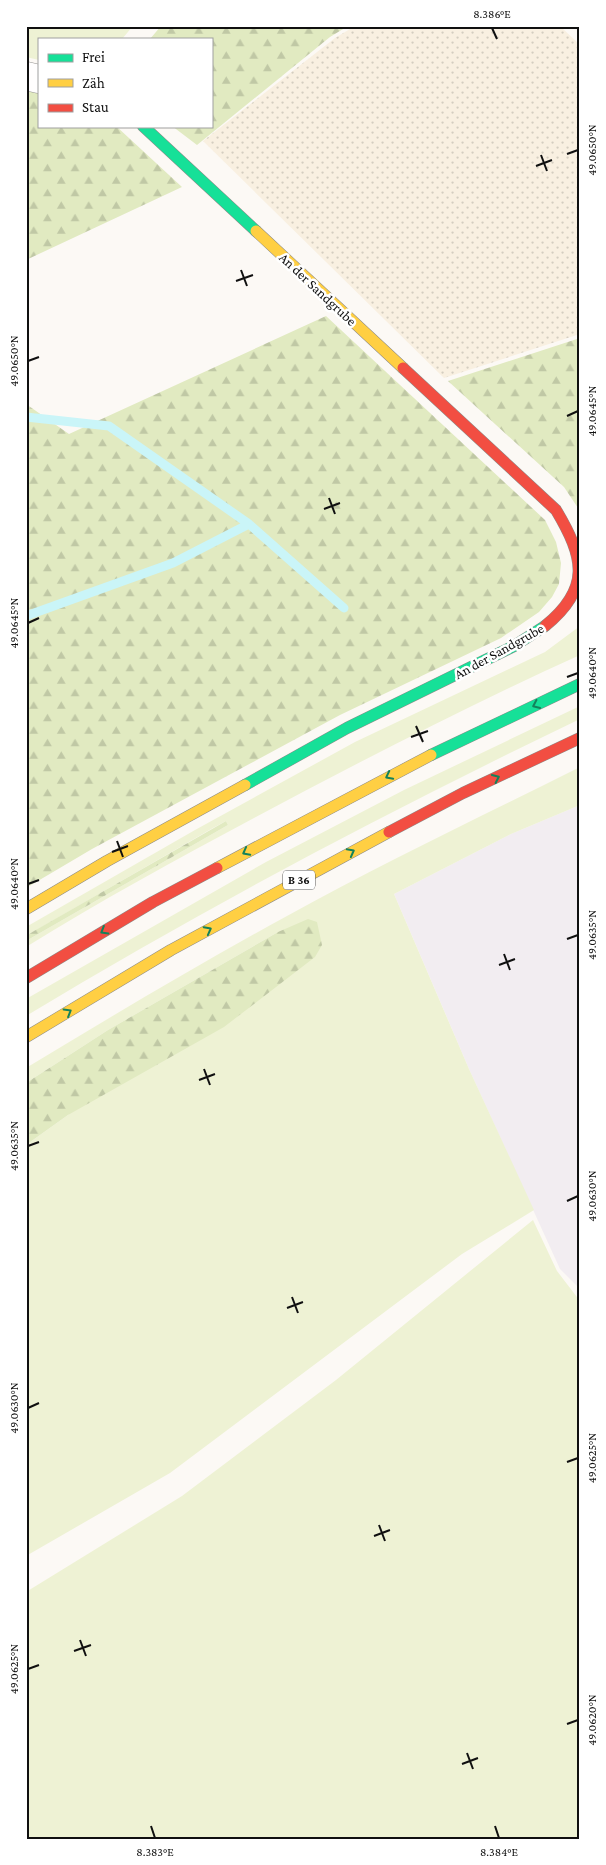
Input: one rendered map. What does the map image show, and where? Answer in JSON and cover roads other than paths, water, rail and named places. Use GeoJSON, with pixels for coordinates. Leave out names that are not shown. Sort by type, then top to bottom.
{"type":"FeatureCollection","features":[{"type":"Feature","properties":{"kind":"main road","name":"An der Sandgrube"},"geometry":{"type":"LineString","coordinates":[[26,909],[107,861],[347,728],[514,646],[546,626],[565,609],[577,586],[579,562],[571,535],[556,510],[145,128]]}},
{"type":"Feature","properties":{"kind":"main road"},"geometry":{"type":"LineString","coordinates":[[26,978],[153,902],[303,821],[432,754],[580,684]]}},
{"type":"Feature","properties":{"kind":"main road","name":"B 36"},"geometry":{"type":"LineString","coordinates":[[26,1037],[171,950],[347,854],[463,793],[580,738]]}},
{"type":"Feature","properties":{"kind":"waterway"},"geometry":{"type":"LineString","coordinates":[[26,417],[109,426],[249,524],[344,608]]}},
{"type":"Feature","properties":{"kind":"waterway"},"geometry":{"type":"LineString","coordinates":[[26,616],[173,563],[249,524]]}}]}
